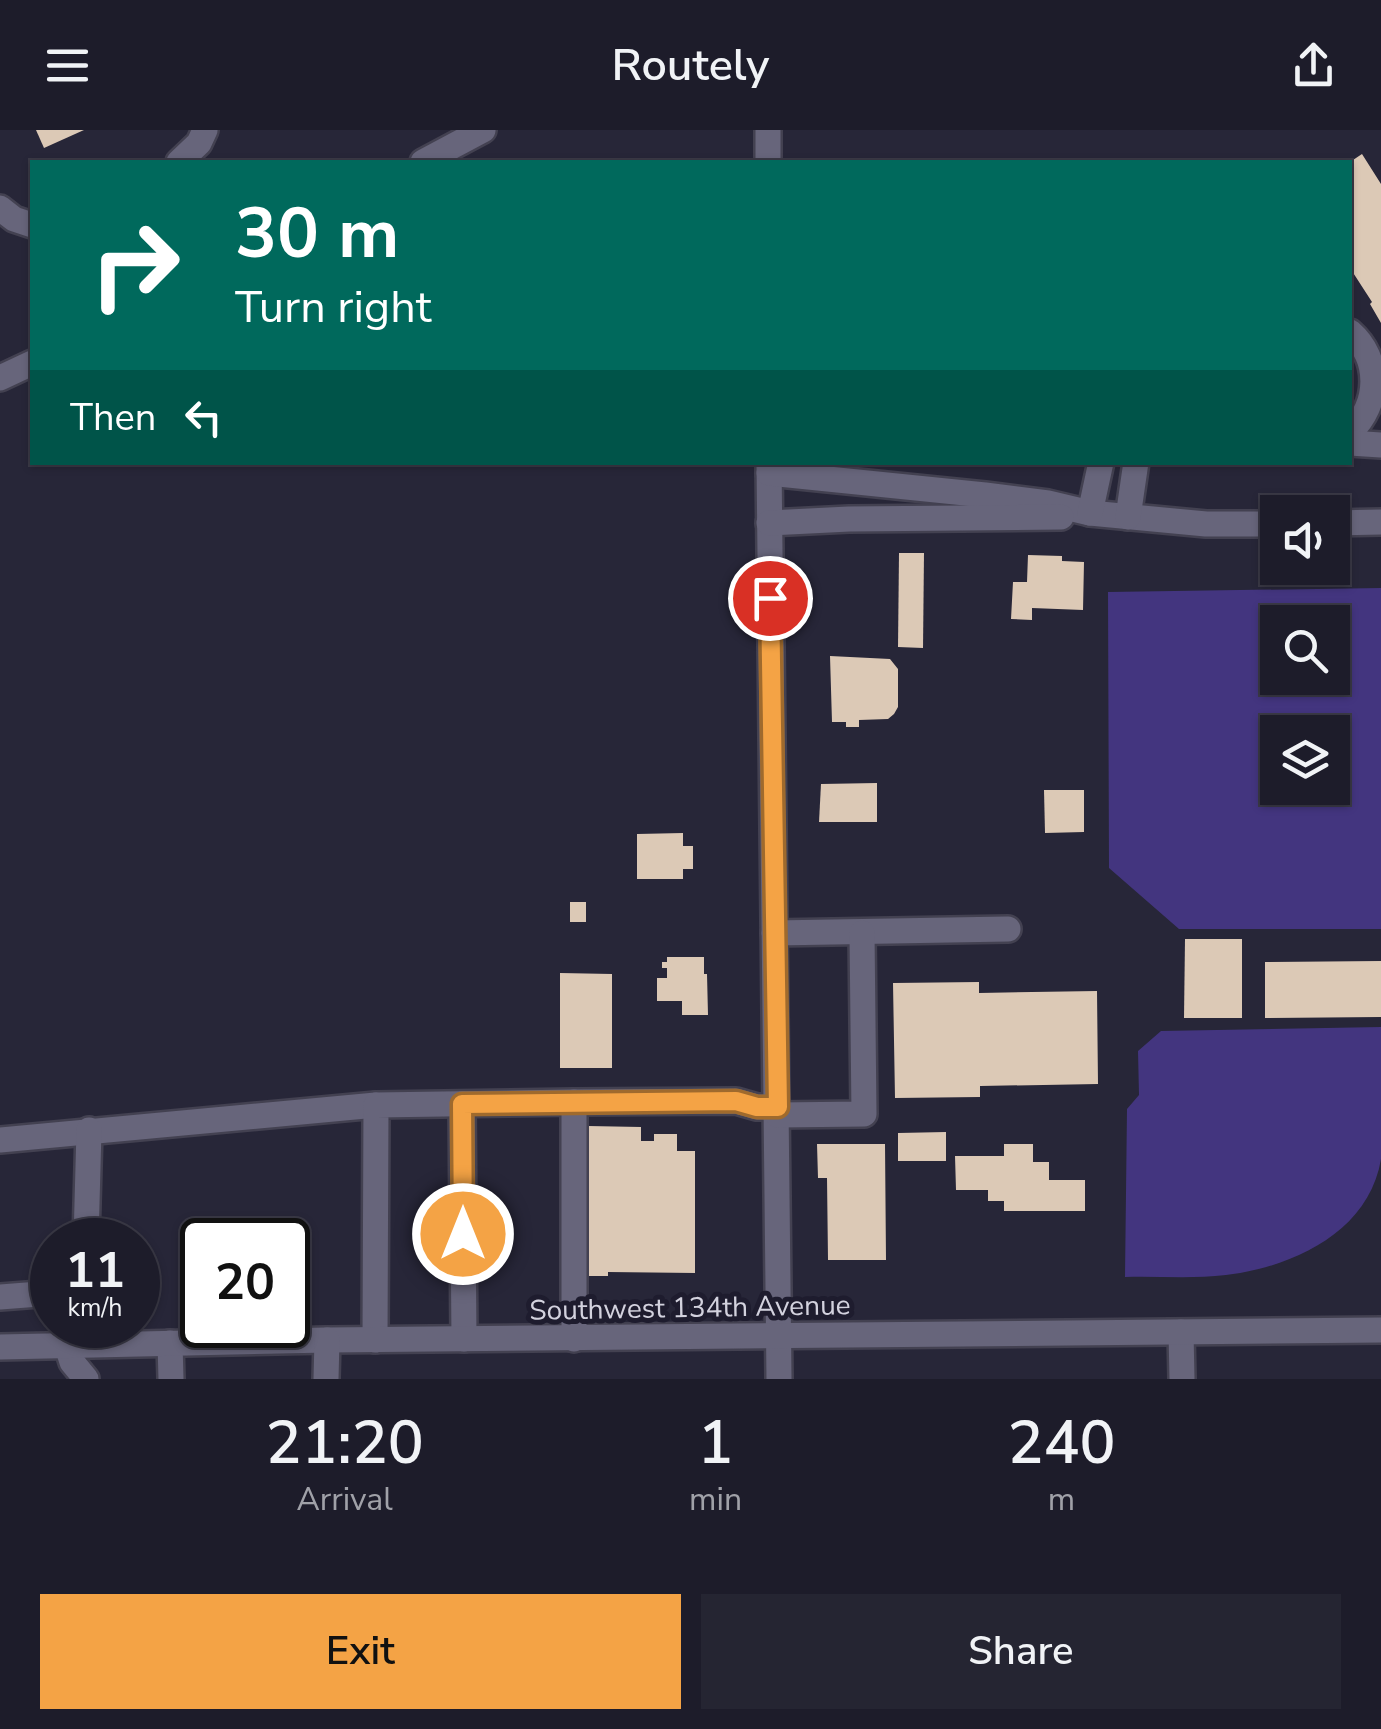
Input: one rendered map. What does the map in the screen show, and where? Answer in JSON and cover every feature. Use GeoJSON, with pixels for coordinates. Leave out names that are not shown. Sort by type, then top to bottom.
{"type":"FeatureCollection","features":[{"type":"Feature","properties":{"kind":"street"},"geometry":{"type":"LineString","coordinates":[[181,160],[199,143],[205,130]]}},
{"type":"Feature","properties":{"kind":"street"},"geometry":{"type":"LineString","coordinates":[[427,160],[483,130]]}},
{"type":"Feature","properties":{"kind":"street"},"geometry":{"type":"LineString","coordinates":[[768,130],[768,160]]}},
{"type":"Feature","properties":{"kind":"street"},"geometry":{"type":"LineString","coordinates":[[0,208],[30,225]]}},
{"type":"Feature","properties":{"kind":"street"},"geometry":{"type":"LineString","coordinates":[[1352,334],[1367,350],[1373,366],[1376,408],[1352,430]]}},
{"type":"Feature","properties":{"kind":"street"},"geometry":{"type":"LineString","coordinates":[[0,378],[30,363]]}},
{"type":"Feature","properties":{"kind":"street"},"geometry":{"type":"LineString","coordinates":[[1352,443],[1381,445]]}},
{"type":"Feature","properties":{"kind":"street"},"geometry":{"type":"LineString","coordinates":[[1090,514],[1100,465]]}},
{"type":"Feature","properties":{"kind":"street"},"geometry":{"type":"LineString","coordinates":[[1128,516],[1136,465]]}},
{"type":"Feature","properties":{"kind":"street"},"geometry":{"type":"LineString","coordinates":[[779,1379],[769,468],[1048,503],[1090,514]]}},
{"type":"Feature","properties":{"kind":"street"},"geometry":{"type":"LineString","coordinates":[[769,523],[1090,514],[1206,524],[1260,524]]}},
{"type":"Feature","properties":{"kind":"street"},"geometry":{"type":"LineString","coordinates":[[1350,523],[1381,522]]}},
{"type":"Feature","properties":{"kind":"street"},"geometry":{"type":"LineString","coordinates":[[774,934],[1008,929]]}},
{"type":"Feature","properties":{"kind":"street"},"geometry":{"type":"LineString","coordinates":[[0,1140],[376,1106],[736,1101],[778,1111],[864,1114],[862,933]]}},
{"type":"Feature","properties":{"kind":"street"},"geometry":{"type":"LineString","coordinates":[[574,1102],[574,1339]]}},
{"type":"Feature","properties":{"kind":"street"},"geometry":{"type":"LineString","coordinates":[[462,1104],[464,1339]]}},
{"type":"Feature","properties":{"kind":"street"},"geometry":{"type":"LineString","coordinates":[[375,1340],[376,1106]]}},
{"type":"Feature","properties":{"kind":"street"},"geometry":{"type":"LineString","coordinates":[[86,1218],[88,1130]]}},
{"type":"Feature","properties":{"kind":"street"},"geometry":{"type":"LineString","coordinates":[[0,1297],[30,1295]]}},
{"type":"Feature","properties":{"kind":"street","name":"Southwest 134th Avenue"},"geometry":{"type":"LineString","coordinates":[[160,1343],[1381,1330]]}},
{"type":"Feature","properties":{"kind":"street"},"geometry":{"type":"LineString","coordinates":[[1180,1332],[1182,1379]]}},
{"type":"Feature","properties":{"kind":"street"},"geometry":{"type":"LineString","coordinates":[[326,1379],[327,1340]]}},
{"type":"Feature","properties":{"kind":"street"},"geometry":{"type":"LineString","coordinates":[[170,1343],[171,1379]]}},
{"type":"Feature","properties":{"kind":"street","name":"Southwest 134th Avenue"},"geometry":{"type":"LineString","coordinates":[[0,1347],[30,1344]]}},
{"type":"Feature","properties":{"kind":"street"},"geometry":{"type":"LineString","coordinates":[[76,1348],[72,1362],[86,1379]]}},
{"type":"Feature","properties":{"kind":"shaded area"},"geometry":{"type":"Polygon","coordinates":[[[1381,588],[1381,929],[1179,929],[1109,868],[1108,592],[1381,588]]]}},
{"type":"Feature","properties":{"kind":"shaded area"},"geometry":{"type":"Polygon","coordinates":[[[1381,1027],[1381,1159],[1374,1185],[1344,1226],[1301,1254],[1251,1271],[1201,1277],[1125,1277],[1127,1109],[1139,1095],[1138,1051],[1161,1031],[1381,1027]]]}},
{"type":"Feature","properties":{"kind":"building"},"geometry":{"type":"Polygon","coordinates":[[[36,130],[84,130],[44,148],[36,130]]]}},
{"type":"Feature","properties":{"kind":"building"},"geometry":{"type":"Polygon","coordinates":[[[1362,154],[1381,184],[1381,323],[1352,271],[1352,161],[1362,154]]]}},
{"type":"Feature","properties":{"kind":"building"},"geometry":{"type":"Polygon","coordinates":[[[899,553],[924,553],[923,648],[898,647],[899,553]]]}},
{"type":"Feature","properties":{"kind":"building"},"geometry":{"type":"Polygon","coordinates":[[[1028,555],[1062,556],[1062,561],[1084,562],[1083,610],[1032,608],[1032,620],[1011,619],[1013,582],[1027,582],[1028,555]]]}},
{"type":"Feature","properties":{"kind":"building"},"geometry":{"type":"Polygon","coordinates":[[[830,656],[890,659],[898,669],[898,707],[894,714],[888,719],[859,720],[859,727],[832,722],[830,656]]]}},
{"type":"Feature","properties":{"kind":"building"},"geometry":{"type":"Polygon","coordinates":[[[877,783],[877,822],[819,822],[821,784],[877,783]]]}},
{"type":"Feature","properties":{"kind":"building"},"geometry":{"type":"Polygon","coordinates":[[[1044,790],[1084,790],[1084,832],[1045,833],[1044,790]]]}},
{"type":"Feature","properties":{"kind":"building"},"geometry":{"type":"Polygon","coordinates":[[[683,833],[683,846],[693,846],[693,869],[683,869],[683,879],[637,879],[637,834],[683,833]]]}},
{"type":"Feature","properties":{"kind":"building"},"geometry":{"type":"Polygon","coordinates":[[[570,902],[586,902],[586,922],[570,922],[570,902]]]}},
{"type":"Feature","properties":{"kind":"building"},"geometry":{"type":"Polygon","coordinates":[[[1185,939],[1242,939],[1242,1018],[1184,1018],[1185,939]]]}},
{"type":"Feature","properties":{"kind":"building"},"geometry":{"type":"Polygon","coordinates":[[[667,957],[704,957],[708,1015],[682,1015],[682,1001],[657,1001],[657,978],[667,978],[662,962],[667,962],[667,957]]]}},
{"type":"Feature","properties":{"kind":"building"},"geometry":{"type":"Polygon","coordinates":[[[1381,961],[1381,1017],[1265,1018],[1265,962],[1381,961]]]}},
{"type":"Feature","properties":{"kind":"building"},"geometry":{"type":"Polygon","coordinates":[[[560,973],[612,974],[612,1068],[560,1068],[560,973]]]}},
{"type":"Feature","properties":{"kind":"building"},"geometry":{"type":"Polygon","coordinates":[[[979,982],[979,993],[1097,991],[1098,1084],[980,1086],[980,1097],[895,1098],[893,983],[979,982]]]}},
{"type":"Feature","properties":{"kind":"building"},"geometry":{"type":"Polygon","coordinates":[[[588,1126],[641,1127],[641,1141],[654,1141],[654,1134],[677,1134],[677,1151],[695,1151],[695,1273],[608,1272],[608,1276],[587,1276],[588,1126]]]}},
{"type":"Feature","properties":{"kind":"building"},"geometry":{"type":"Polygon","coordinates":[[[946,1132],[946,1161],[898,1161],[898,1133],[946,1132]]]}},
{"type":"Feature","properties":{"kind":"building"},"geometry":{"type":"Polygon","coordinates":[[[817,1144],[885,1144],[886,1260],[828,1260],[827,1178],[818,1178],[817,1144]]]}},
{"type":"Feature","properties":{"kind":"building"},"geometry":{"type":"Polygon","coordinates":[[[1004,1144],[1033,1144],[1033,1162],[1049,1162],[1049,1180],[1085,1180],[1085,1211],[1004,1211],[1004,1201],[988,1201],[988,1190],[956,1190],[955,1156],[1004,1156],[1004,1144]]]}},
{"type":"Feature","properties":{"kind":"route"},"geometry":{"type":"LineString","coordinates":[[463,1234],[462,1104],[736,1101],[778,1107],[770,598]]}}]}
